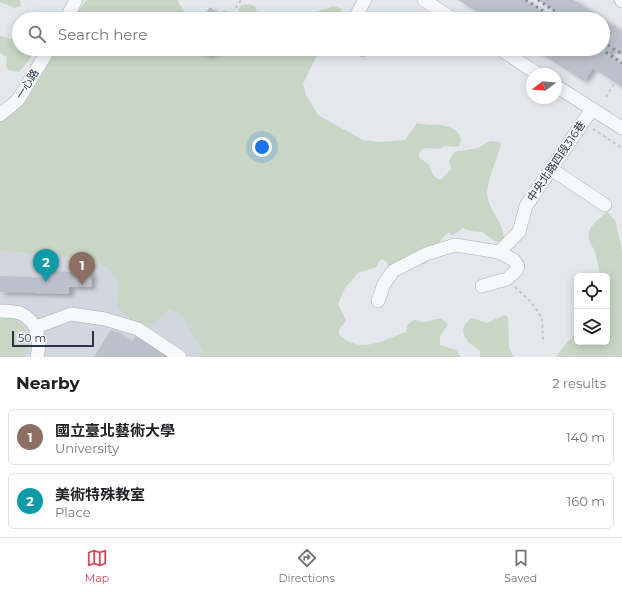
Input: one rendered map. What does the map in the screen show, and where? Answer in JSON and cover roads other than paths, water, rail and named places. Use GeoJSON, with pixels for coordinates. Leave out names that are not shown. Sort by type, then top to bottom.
{"type":"FeatureCollection","features":[{"type":"Feature","properties":{"kind":"street"},"geometry":{"type":"LineString","coordinates":[[70,12],[76,0]]}},
{"type":"Feature","properties":{"kind":"street"},"geometry":{"type":"LineString","coordinates":[[358,12],[365,0]]}},
{"type":"Feature","properties":{"kind":"street"},"geometry":{"type":"LineString","coordinates":[[424,0],[442,12]]}},
{"type":"Feature","properties":{"kind":"street","name":"一心路"},"geometry":{"type":"LineString","coordinates":[[0,115],[18,100],[44,56]]}},
{"type":"Feature","properties":{"kind":"street"},"geometry":{"type":"LineString","coordinates":[[511,56],[529,68]]}},
{"type":"Feature","properties":{"kind":"street"},"geometry":{"type":"LineString","coordinates":[[562,90],[622,128]]}},
{"type":"Feature","properties":{"kind":"street","name":"中央北路四段316巷"},"geometry":{"type":"LineString","coordinates":[[499,252],[519,232],[526,206],[592,109]]}},
{"type":"Feature","properties":{"kind":"street"},"geometry":{"type":"LineString","coordinates":[[551,169],[605,205]]}},
{"type":"Feature","properties":{"kind":"street"},"geometry":{"type":"LineString","coordinates":[[378,301],[384,284],[393,271],[426,254],[454,245],[499,252],[514,260],[518,266],[518,270],[507,279],[482,286]]}},
{"type":"Feature","properties":{"kind":"street"},"geometry":{"type":"LineString","coordinates":[[0,311],[21,313],[36,327],[38,342],[37,357]]}},
{"type":"Feature","properties":{"kind":"street"},"geometry":{"type":"LineString","coordinates":[[36,327],[71,314],[105,319],[138,329],[180,357]]}},
{"type":"Feature","properties":{"kind":"railway"},"geometry":{"type":"LineString","coordinates":[[526,0],[545,12]]}},
{"type":"Feature","properties":{"kind":"railway"},"geometry":{"type":"LineString","coordinates":[[538,0],[556,12]]}},
{"type":"Feature","properties":{"kind":"railway"},"geometry":{"type":"LineString","coordinates":[[610,46],[622,54]]}},
{"type":"Feature","properties":{"kind":"railway"},"geometry":{"type":"LineString","coordinates":[[610,55],[622,63]]}},
{"type":"Feature","properties":{"kind":"place","name":"美術特殊教室"},"geometry":{"type":"Point","coordinates":[46,282]}},
{"type":"Feature","properties":{"kind":"place","name":"國立臺北藝術大學"},"geometry":{"type":"Point","coordinates":[82,285]}}]}
